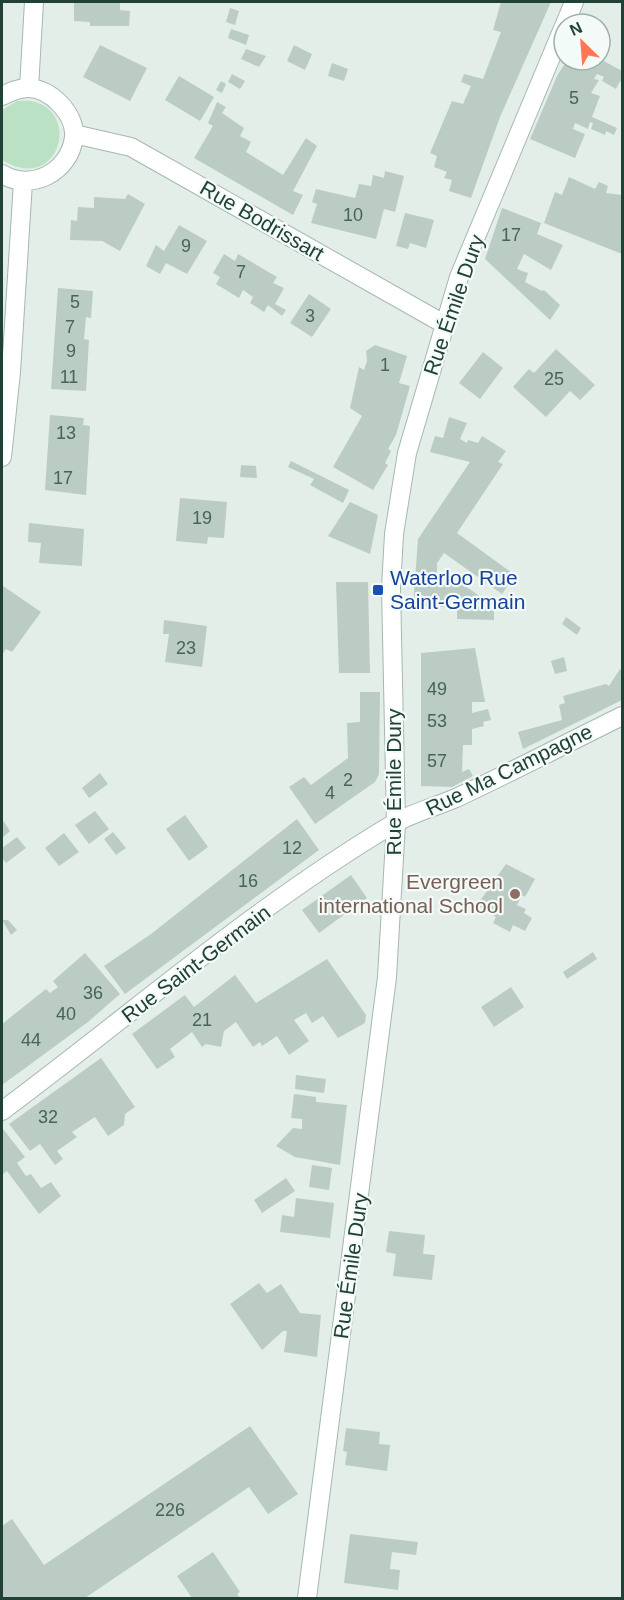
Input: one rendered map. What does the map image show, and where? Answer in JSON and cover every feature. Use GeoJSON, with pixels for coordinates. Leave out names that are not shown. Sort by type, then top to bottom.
{"type":"FeatureCollection","features":[{"type":"Feature","properties":{"kind":"street"},"geometry":{"type":"LineString","coordinates":[[29,88],[34,2]]}},
{"type":"Feature","properties":{"kind":"street","name":"Rue Émile Dury"},"geometry":{"type":"LineString","coordinates":[[307,1599],[387,977],[396,823],[391,588],[394,534],[407,453],[459,277],[552,54]]}},
{"type":"Feature","properties":{"kind":"street"},"geometry":{"type":"LineString","coordinates":[[2,96],[29,88],[55,99],[70,120],[74,134],[66,158],[55,171],[40,179],[23,182],[2,174]]}},
{"type":"Feature","properties":{"kind":"street","name":"Rue Bodrissart"},"geometry":{"type":"LineString","coordinates":[[74,134],[131,147],[444,324]]}},
{"type":"Feature","properties":{"kind":"street"},"geometry":{"type":"LineString","coordinates":[[2,457],[11,372],[23,182]]}},
{"type":"Feature","properties":{"kind":"street","name":"Rue Ma Campagne"},"geometry":{"type":"LineString","coordinates":[[396,823],[456,798],[622,716]]}},
{"type":"Feature","properties":{"kind":"street","name":"Rue Saint-Germain"},"geometry":{"type":"LineString","coordinates":[[2,1111],[103,1036],[158,989],[335,861],[396,823]]}},
{"type":"Feature","properties":{"kind":"green space"},"geometry":{"type":"Polygon","coordinates":[[[17,101],[35,102],[49,110],[57,121],[60,135],[57,149],[49,160],[37,167],[21,168],[2,160],[2,110],[17,101]]]}},
{"type":"Feature","properties":{"kind":"building"},"geometry":{"type":"Polygon","coordinates":[[[74,2],[120,3],[120,10],[130,11],[129,26],[90,26],[90,22],[74,21],[74,2]]]}},
{"type":"Feature","properties":{"kind":"building"},"geometry":{"type":"Polygon","coordinates":[[[501,2],[551,2],[500,117],[471,198],[449,191],[452,180],[444,178],[447,172],[434,167],[437,156],[430,153],[452,101],[463,104],[471,86],[461,82],[464,74],[483,79],[501,32],[493,30],[501,2]]]}},
{"type":"Feature","properties":{"kind":"building"},"geometry":{"type":"Polygon","coordinates":[[[230,8],[239,11],[235,25],[226,22],[230,8]]]}},
{"type":"Feature","properties":{"kind":"building"},"geometry":{"type":"Polygon","coordinates":[[[231,29],[249,35],[246,45],[228,38],[231,29]]]}},
{"type":"Feature","properties":{"kind":"building"},"geometry":{"type":"Polygon","coordinates":[[[100,45],[147,68],[130,101],[83,77],[100,45]]]}},
{"type":"Feature","properties":{"kind":"building"},"geometry":{"type":"Polygon","coordinates":[[[294,45],[312,54],[305,70],[287,61],[294,45]]]}},
{"type":"Feature","properties":{"kind":"building"},"geometry":{"type":"Polygon","coordinates":[[[246,49],[266,56],[259,67],[241,59],[246,49]]]}},
{"type":"Feature","properties":{"kind":"building"},"geometry":{"type":"Polygon","coordinates":[[[332,63],[348,69],[344,81],[328,76],[332,63]]]}},
{"type":"Feature","properties":{"kind":"building"},"geometry":{"type":"Polygon","coordinates":[[[612,66],[622,71],[622,83],[620,81],[616,89],[602,81],[604,77],[597,74],[594,79],[599,80],[591,93],[600,96],[592,117],[617,128],[614,135],[606,131],[605,135],[591,129],[593,123],[590,122],[588,129],[575,123],[573,129],[585,134],[575,158],[530,139],[560,72],[612,72],[612,66]]]}},
{"type":"Feature","properties":{"kind":"building"},"geometry":{"type":"Polygon","coordinates":[[[232,74],[245,81],[240,89],[228,82],[232,74]]]}},
{"type":"Feature","properties":{"kind":"building"},"geometry":{"type":"Polygon","coordinates":[[[179,76],[214,97],[200,121],[165,100],[179,76]]]}},
{"type":"Feature","properties":{"kind":"building"},"geometry":{"type":"Polygon","coordinates":[[[221,81],[226,84],[222,93],[216,90],[221,81]]]}},
{"type":"Feature","properties":{"kind":"building"},"geometry":{"type":"Polygon","coordinates":[[[217,102],[226,107],[222,113],[244,128],[240,136],[251,142],[246,152],[283,175],[306,138],[317,146],[293,191],[303,195],[293,215],[194,158],[213,126],[208,123],[217,102]]]}},
{"type":"Feature","properties":{"kind":"building"},"geometry":{"type":"Polygon","coordinates":[[[385,171],[404,176],[395,212],[384,209],[376,239],[311,223],[317,204],[312,202],[316,189],[355,198],[359,184],[371,186],[373,175],[384,178],[385,171]]]}},
{"type":"Feature","properties":{"kind":"building"},"geometry":{"type":"Polygon","coordinates":[[[569,177],[595,189],[599,182],[608,186],[606,193],[622,195],[622,254],[544,223],[555,192],[562,195],[569,177]]]}},
{"type":"Feature","properties":{"kind":"building"},"geometry":{"type":"Polygon","coordinates":[[[128,194],[145,204],[120,251],[102,241],[70,240],[71,220],[77,221],[78,207],[94,208],[94,197],[125,199],[128,194]]]}},
{"type":"Feature","properties":{"kind":"building"},"geometry":{"type":"Polygon","coordinates":[[[502,208],[541,223],[537,234],[563,245],[551,270],[524,254],[517,269],[528,273],[525,282],[544,290],[560,305],[550,320],[485,259],[502,208]]]}},
{"type":"Feature","properties":{"kind":"building"},"geometry":{"type":"Polygon","coordinates":[[[405,213],[434,220],[426,248],[410,243],[408,249],[396,246],[405,213]]]}},
{"type":"Feature","properties":{"kind":"building"},"geometry":{"type":"Polygon","coordinates":[[[179,225],[207,241],[187,274],[166,263],[160,274],[146,266],[156,245],[164,251],[179,225]]]}},
{"type":"Feature","properties":{"kind":"building"},"geometry":{"type":"Polygon","coordinates":[[[224,254],[235,261],[238,254],[277,277],[273,283],[284,288],[275,304],[286,310],[282,316],[268,305],[264,312],[250,303],[253,297],[243,290],[239,298],[216,284],[220,277],[213,273],[224,254]]]}},
{"type":"Feature","properties":{"kind":"building"},"geometry":{"type":"Polygon","coordinates":[[[58,288],[93,291],[91,318],[86,317],[84,339],[89,340],[86,391],[51,389],[58,288]]]}},
{"type":"Feature","properties":{"kind":"building"},"geometry":{"type":"Polygon","coordinates":[[[309,294],[331,309],[312,337],[290,323],[309,294]]]}},
{"type":"Feature","properties":{"kind":"building"},"geometry":{"type":"Polygon","coordinates":[[[375,345],[407,356],[399,383],[410,386],[396,435],[388,449],[391,451],[385,463],[388,465],[373,490],[333,467],[362,416],[350,408],[359,367],[364,370],[367,361],[366,351],[375,345]]]}},
{"type":"Feature","properties":{"kind":"building"},"geometry":{"type":"Polygon","coordinates":[[[556,349],[595,385],[580,400],[570,391],[546,417],[513,387],[529,369],[534,373],[556,349]]]}},
{"type":"Feature","properties":{"kind":"building"},"geometry":{"type":"Polygon","coordinates":[[[483,352],[503,368],[480,399],[459,383],[483,352]]]}},
{"type":"Feature","properties":{"kind":"building"},"geometry":{"type":"Polygon","coordinates":[[[50,415],[84,418],[83,425],[90,426],[86,495],[45,490],[50,415]]]}},
{"type":"Feature","properties":{"kind":"building"},"geometry":{"type":"Polygon","coordinates":[[[449,417],[467,423],[460,439],[467,443],[468,440],[478,443],[482,436],[506,451],[498,462],[503,464],[457,533],[515,575],[502,594],[444,553],[437,563],[437,584],[462,584],[487,601],[483,606],[471,598],[447,598],[447,607],[413,607],[418,539],[470,462],[430,452],[435,436],[443,438],[449,417]]]}},
{"type":"Feature","properties":{"kind":"building"},"geometry":{"type":"Polygon","coordinates":[[[291,461],[349,490],[343,503],[310,485],[314,479],[288,467],[291,461]]]}},
{"type":"Feature","properties":{"kind":"building"},"geometry":{"type":"Polygon","coordinates":[[[241,465],[256,466],[257,478],[240,477],[241,465]]]}},
{"type":"Feature","properties":{"kind":"building"},"geometry":{"type":"Polygon","coordinates":[[[180,498],[227,502],[224,538],[208,537],[207,544],[176,541],[180,498]]]}},
{"type":"Feature","properties":{"kind":"building"},"geometry":{"type":"Polygon","coordinates":[[[350,502],[378,515],[370,554],[328,536],[350,502]]]}},
{"type":"Feature","properties":{"kind":"building"},"geometry":{"type":"Polygon","coordinates":[[[29,523],[84,529],[82,566],[39,563],[41,543],[28,542],[29,523]]]}},
{"type":"Feature","properties":{"kind":"building"},"geometry":{"type":"Polygon","coordinates":[[[336,582],[368,582],[370,673],[339,673],[336,582]]]}},
{"type":"Feature","properties":{"kind":"building"},"geometry":{"type":"Polygon","coordinates":[[[3,586],[41,612],[12,652],[6,649],[2,655],[3,586]]]}},
{"type":"Feature","properties":{"kind":"building"},"geometry":{"type":"Polygon","coordinates":[[[457,606],[494,607],[494,620],[457,619],[457,606]]]}},
{"type":"Feature","properties":{"kind":"building"},"geometry":{"type":"Polygon","coordinates":[[[566,617],[581,628],[577,635],[562,624],[566,617]]]}},
{"type":"Feature","properties":{"kind":"building"},"geometry":{"type":"Polygon","coordinates":[[[164,620],[207,626],[202,667],[165,662],[169,634],[163,634],[164,620]]]}},
{"type":"Feature","properties":{"kind":"building"},"geometry":{"type":"Polygon","coordinates":[[[475,648],[485,702],[472,702],[472,713],[488,709],[491,720],[483,722],[484,726],[472,729],[472,745],[463,745],[462,772],[469,769],[473,776],[452,787],[421,786],[421,653],[475,648]]]}},
{"type":"Feature","properties":{"kind":"building"},"geometry":{"type":"Polygon","coordinates":[[[564,657],[567,671],[555,674],[551,661],[564,657]]]}},
{"type":"Feature","properties":{"kind":"building"},"geometry":{"type":"Polygon","coordinates":[[[620,669],[622,671],[622,700],[523,749],[518,732],[562,720],[559,705],[565,703],[563,696],[606,684],[609,686],[620,669]]]}},
{"type":"Feature","properties":{"kind":"building"},"geometry":{"type":"Polygon","coordinates":[[[360,692],[380,692],[379,774],[375,782],[315,824],[289,787],[304,777],[311,785],[348,758],[347,723],[360,722],[360,692]]]}},
{"type":"Feature","properties":{"kind":"building"},"geometry":{"type":"Polygon","coordinates":[[[100,773],[108,784],[89,798],[82,788],[100,773]]]}},
{"type":"Feature","properties":{"kind":"building"},"geometry":{"type":"Polygon","coordinates":[[[95,811],[109,829],[89,844],[75,825],[95,811]]]}},
{"type":"Feature","properties":{"kind":"building"},"geometry":{"type":"Polygon","coordinates":[[[185,815],[208,847],[189,861],[166,829],[185,815]]]}},
{"type":"Feature","properties":{"kind":"building"},"geometry":{"type":"Polygon","coordinates":[[[2,819],[10,831],[2,838],[2,819]]]}},
{"type":"Feature","properties":{"kind":"building"},"geometry":{"type":"Polygon","coordinates":[[[297,819],[319,850],[125,994],[104,966],[151,934],[297,819]]]}},
{"type":"Feature","properties":{"kind":"building"},"geometry":{"type":"Polygon","coordinates":[[[113,832],[126,848],[116,855],[104,839],[113,832]]]}},
{"type":"Feature","properties":{"kind":"building"},"geometry":{"type":"Polygon","coordinates":[[[64,833],[79,852],[59,866],[45,848],[64,833]]]}},
{"type":"Feature","properties":{"kind":"building"},"geometry":{"type":"Polygon","coordinates":[[[17,837],[26,848],[6,863],[2,858],[2,848],[17,837]]]}},
{"type":"Feature","properties":{"kind":"building"},"geometry":{"type":"Polygon","coordinates":[[[506,864],[535,879],[525,897],[522,895],[517,905],[526,909],[524,913],[532,918],[525,931],[513,925],[510,932],[493,923],[496,917],[477,905],[506,864]]]}},
{"type":"Feature","properties":{"kind":"building"},"geometry":{"type":"Polygon","coordinates":[[[351,875],[367,898],[319,933],[302,910],[351,875]]]}},
{"type":"Feature","properties":{"kind":"building"},"geometry":{"type":"Polygon","coordinates":[[[2,920],[8,920],[17,930],[11,935],[2,920]]]}},
{"type":"Feature","properties":{"kind":"building"},"geometry":{"type":"Polygon","coordinates":[[[593,952],[597,959],[567,979],[563,972],[593,952]]]}},
{"type":"Feature","properties":{"kind":"building"},"geometry":{"type":"Polygon","coordinates":[[[85,953],[120,994],[88,1022],[2,1085],[2,1024],[46,989],[50,993],[58,987],[53,981],[85,953]]]}},
{"type":"Feature","properties":{"kind":"building"},"geometry":{"type":"Polygon","coordinates":[[[327,959],[366,1015],[365,1023],[338,1038],[323,1016],[312,1023],[306,1013],[294,1020],[309,1041],[289,1055],[277,1036],[262,1046],[260,1042],[253,1047],[236,1022],[224,1031],[221,1047],[206,1044],[202,1047],[192,1032],[170,1049],[175,1057],[157,1069],[132,1034],[185,995],[194,1007],[235,975],[256,1003],[327,959]]]}},
{"type":"Feature","properties":{"kind":"building"},"geometry":{"type":"Polygon","coordinates":[[[511,987],[524,1007],[494,1027],[481,1007],[511,987]]]}},
{"type":"Feature","properties":{"kind":"building"},"geometry":{"type":"Polygon","coordinates":[[[101,1058],[135,1107],[125,1114],[124,1125],[108,1136],[95,1117],[72,1132],[77,1137],[57,1151],[63,1159],[55,1165],[40,1144],[30,1151],[9,1124],[101,1058]]]}},
{"type":"Feature","properties":{"kind":"building"},"geometry":{"type":"Polygon","coordinates":[[[296,1075],[326,1079],[324,1093],[295,1089],[296,1075]]]}},
{"type":"Feature","properties":{"kind":"building"},"geometry":{"type":"Polygon","coordinates":[[[294,1094],[316,1097],[316,1102],[347,1105],[340,1165],[295,1157],[276,1146],[293,1128],[302,1129],[302,1119],[291,1118],[294,1094]]]}},
{"type":"Feature","properties":{"kind":"building"},"geometry":{"type":"Polygon","coordinates":[[[3,1129],[25,1157],[17,1163],[26,1176],[31,1174],[41,1188],[51,1182],[61,1196],[39,1214],[7,1171],[2,1175],[3,1129]]]}},
{"type":"Feature","properties":{"kind":"building"},"geometry":{"type":"Polygon","coordinates":[[[312,1165],[332,1168],[329,1190],[309,1187],[312,1165]]]}},
{"type":"Feature","properties":{"kind":"building"},"geometry":{"type":"Polygon","coordinates":[[[286,1178],[295,1191],[262,1213],[254,1200],[286,1178]]]}},
{"type":"Feature","properties":{"kind":"building"},"geometry":{"type":"Polygon","coordinates":[[[296,1198],[334,1203],[330,1238],[280,1232],[282,1215],[294,1217],[296,1198]]]}},
{"type":"Feature","properties":{"kind":"building"},"geometry":{"type":"Polygon","coordinates":[[[389,1231],[425,1235],[423,1254],[435,1255],[432,1280],[393,1276],[396,1254],[386,1252],[389,1231]]]}},
{"type":"Feature","properties":{"kind":"building"},"geometry":{"type":"Polygon","coordinates":[[[259,1283],[267,1293],[281,1284],[300,1313],[321,1315],[317,1357],[284,1352],[287,1331],[283,1331],[262,1350],[230,1304],[259,1283]]]}},
{"type":"Feature","properties":{"kind":"building"},"geometry":{"type":"Polygon","coordinates":[[[250,1426],[298,1494],[268,1514],[249,1487],[85,1598],[2,1598],[2,1526],[12,1519],[44,1565],[250,1426]]]}},
{"type":"Feature","properties":{"kind":"building"},"geometry":{"type":"Polygon","coordinates":[[[346,1428],[380,1432],[379,1444],[390,1445],[387,1471],[345,1465],[347,1452],[343,1451],[346,1428]]]}},
{"type":"Feature","properties":{"kind":"building"},"geometry":{"type":"Polygon","coordinates":[[[350,1534],[418,1542],[416,1555],[392,1552],[390,1569],[400,1570],[398,1590],[344,1583],[350,1534]]]}},
{"type":"Feature","properties":{"kind":"building"},"geometry":{"type":"Polygon","coordinates":[[[213,1552],[240,1592],[237,1594],[240,1598],[192,1598],[177,1576],[213,1552]]]}},
{"type":"Feature","properties":{"kind":"place","name":"Waterloo Rue Saint-Germain"},"geometry":{"type":"Point","coordinates":[378,590]}},
{"type":"Feature","properties":{"kind":"place","name":"Evergreen international School"},"geometry":{"type":"Point","coordinates":[515,894]}}]}
